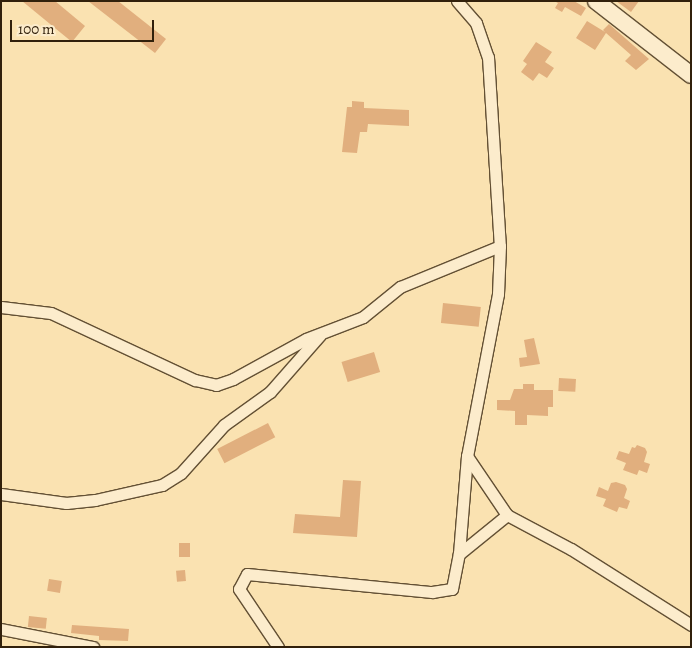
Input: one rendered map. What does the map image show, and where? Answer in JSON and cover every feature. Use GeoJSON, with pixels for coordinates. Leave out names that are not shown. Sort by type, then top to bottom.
{"type":"FeatureCollection","features":[{"type":"Feature","properties":{"kind":"street"},"geometry":{"type":"LineString","coordinates":[[278,647],[239,589],[247,574],[432,592],[452,589],[459,554],[467,456],[498,294],[500,246],[488,57],[476,23],[457,1]]}},
{"type":"Feature","properties":{"kind":"street"},"geometry":{"type":"LineString","coordinates":[[596,1],[691,75]]}},
{"type":"Feature","properties":{"kind":"street"},"geometry":{"type":"LineString","coordinates":[[1,307],[57,315],[195,380],[216,385],[323,332],[364,317],[400,287],[500,246]]}},
{"type":"Feature","properties":{"kind":"street"},"geometry":{"type":"LineString","coordinates":[[1,494],[66,503],[95,500],[162,485],[181,473],[224,425],[270,392],[323,332]]}},
{"type":"Feature","properties":{"kind":"street"},"geometry":{"type":"LineString","coordinates":[[467,456],[507,515],[571,549],[691,624]]}},
{"type":"Feature","properties":{"kind":"street"},"geometry":{"type":"LineString","coordinates":[[459,554],[507,515]]}},
{"type":"Feature","properties":{"kind":"street"},"geometry":{"type":"LineString","coordinates":[[1,629],[92,647]]}},
{"type":"Feature","properties":{"kind":"building"},"geometry":{"type":"Polygon","coordinates":[[[22,1],[55,1],[85,26],[72,42],[22,1]]]}},
{"type":"Feature","properties":{"kind":"building"},"geometry":{"type":"Polygon","coordinates":[[[88,1],[118,1],[166,39],[155,53],[88,1]]]}},
{"type":"Feature","properties":{"kind":"building"},"geometry":{"type":"Polygon","coordinates":[[[554,1],[574,1],[586,8],[581,16],[565,7],[562,12],[555,8],[558,3],[554,1]]]}},
{"type":"Feature","properties":{"kind":"building"},"geometry":{"type":"Polygon","coordinates":[[[616,1],[639,1],[631,12],[616,1]]]}},
{"type":"Feature","properties":{"kind":"building"},"geometry":{"type":"Polygon","coordinates":[[[587,21],[605,32],[603,30],[609,24],[649,59],[636,70],[625,61],[631,55],[606,33],[595,50],[576,38],[587,21]]]}},
{"type":"Feature","properties":{"kind":"building"},"geometry":{"type":"Polygon","coordinates":[[[536,42],[552,52],[545,62],[554,68],[547,78],[539,73],[533,81],[521,72],[527,64],[523,61],[536,42]]]}},
{"type":"Feature","properties":{"kind":"building"},"geometry":{"type":"Polygon","coordinates":[[[352,101],[364,102],[364,108],[409,110],[409,126],[368,124],[367,132],[360,132],[357,153],[342,152],[347,107],[352,107],[352,101]]]}},
{"type":"Feature","properties":{"kind":"building"},"geometry":{"type":"Polygon","coordinates":[[[443,303],[481,307],[479,327],[441,323],[443,303]]]}},
{"type":"Feature","properties":{"kind":"building"},"geometry":{"type":"Polygon","coordinates":[[[534,338],[540,364],[520,367],[519,358],[527,357],[524,340],[534,338]]]}},
{"type":"Feature","properties":{"kind":"building"},"geometry":{"type":"Polygon","coordinates":[[[374,352],[380,372],[348,382],[341,362],[374,352]]]}},
{"type":"Feature","properties":{"kind":"building"},"geometry":{"type":"Polygon","coordinates":[[[559,378],[576,379],[575,392],[558,391],[559,378]]]}},
{"type":"Feature","properties":{"kind":"building"},"geometry":{"type":"Polygon","coordinates":[[[523,384],[534,384],[534,390],[553,390],[553,407],[548,407],[548,416],[527,415],[527,425],[515,425],[515,411],[497,410],[497,400],[510,400],[514,389],[523,389],[523,384]]]}},
{"type":"Feature","properties":{"kind":"building"},"geometry":{"type":"Polygon","coordinates":[[[268,423],[275,437],[224,463],[217,449],[268,423]]]}},
{"type":"Feature","properties":{"kind":"building"},"geometry":{"type":"Polygon","coordinates":[[[637,445],[645,448],[647,452],[644,462],[650,464],[647,473],[639,470],[637,475],[623,470],[626,463],[616,459],[619,451],[629,454],[632,447],[635,448],[637,445]]]}},
{"type":"Feature","properties":{"kind":"building"},"geometry":{"type":"Polygon","coordinates":[[[343,480],[361,481],[357,537],[293,533],[295,514],[340,517],[343,480]]]}},
{"type":"Feature","properties":{"kind":"building"},"geometry":{"type":"Polygon","coordinates":[[[616,482],[625,485],[627,489],[624,498],[630,501],[627,509],[619,507],[617,512],[603,506],[606,499],[596,496],[599,487],[608,491],[611,483],[616,482]]]}},
{"type":"Feature","properties":{"kind":"building"},"geometry":{"type":"Polygon","coordinates":[[[179,543],[190,543],[190,557],[179,557],[179,543]]]}},
{"type":"Feature","properties":{"kind":"building"},"geometry":{"type":"Polygon","coordinates":[[[185,570],[186,581],[177,582],[176,571],[185,570]]]}},
{"type":"Feature","properties":{"kind":"building"},"geometry":{"type":"Polygon","coordinates":[[[49,579],[62,581],[60,593],[47,591],[49,579]]]}},
{"type":"Feature","properties":{"kind":"building"},"geometry":{"type":"Polygon","coordinates":[[[29,616],[47,618],[46,629],[28,627],[29,616]]]}},
{"type":"Feature","properties":{"kind":"building"},"geometry":{"type":"Polygon","coordinates":[[[72,625],[129,629],[128,641],[99,640],[99,636],[71,633],[72,625]]]}}]}
